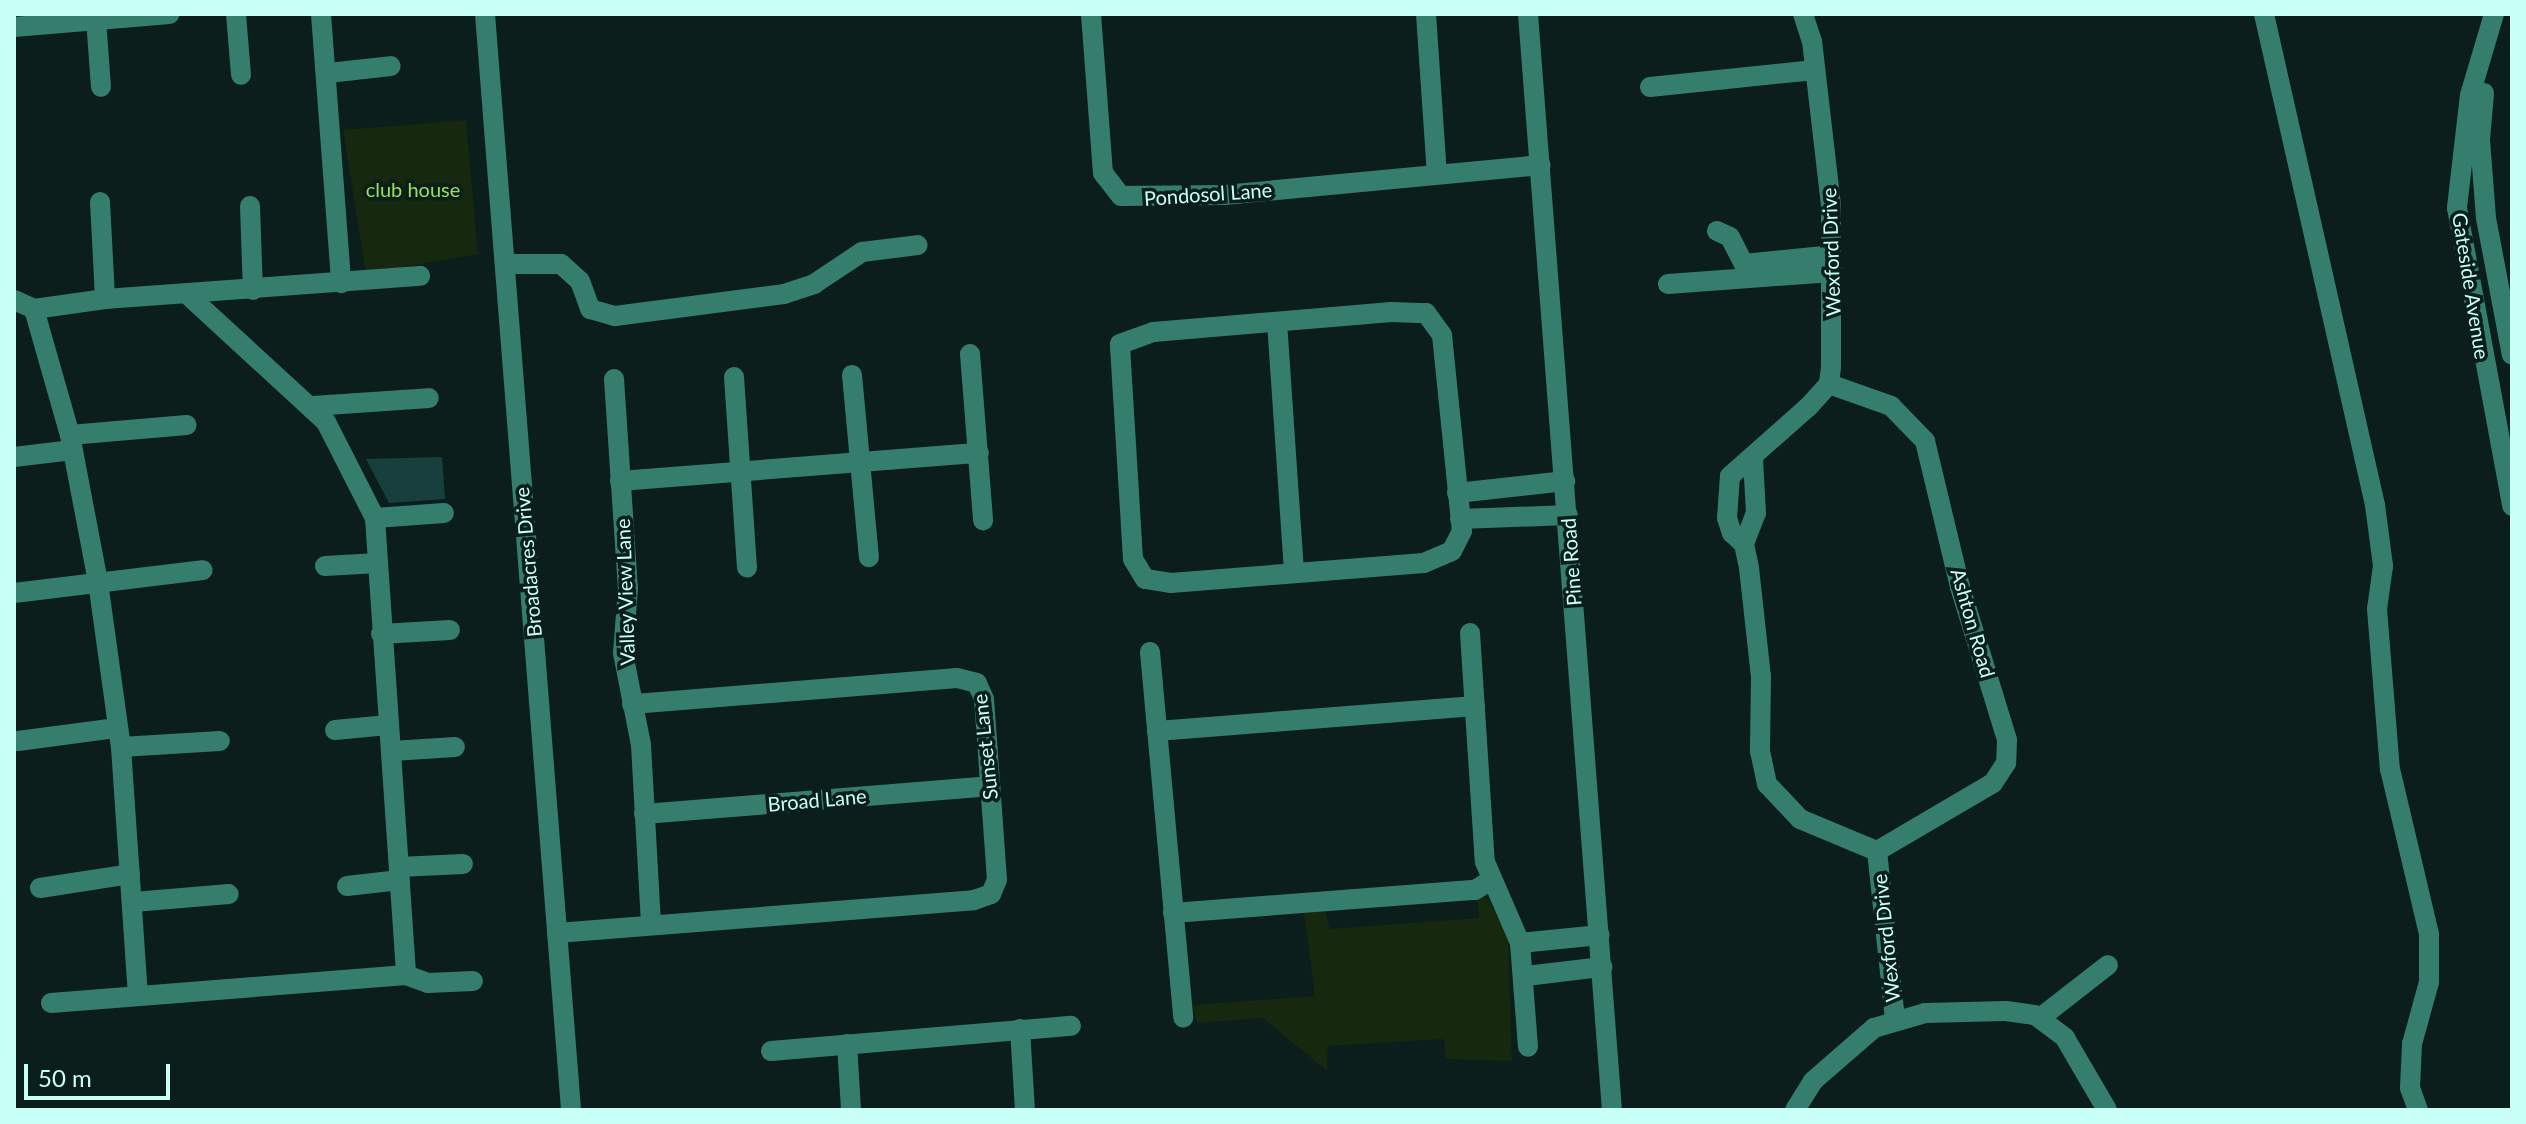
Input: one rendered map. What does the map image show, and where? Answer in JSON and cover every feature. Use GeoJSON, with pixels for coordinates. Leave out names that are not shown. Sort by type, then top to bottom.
{"type":"FeatureCollection","features":[{"type":"Feature","properties":{"kind":"street"},"geometry":{"type":"LineString","coordinates":[[14,27],[88,18],[169,14]]}},
{"type":"Feature","properties":{"kind":"street"},"geometry":{"type":"LineString","coordinates":[[236,14],[241,75]]}},
{"type":"Feature","properties":{"kind":"street"},"geometry":{"type":"LineString","coordinates":[[321,14],[328,73],[341,283]]}},
{"type":"Feature","properties":{"kind":"street","name":"Broadacres Drive"},"geometry":{"type":"LineString","coordinates":[[485,14],[571,1110]]}},
{"type":"Feature","properties":{"kind":"street","name":"Pondosol Lane"},"geometry":{"type":"LineString","coordinates":[[1091,14],[1103,173],[1121,196],[1206,196],[1541,165]]}},
{"type":"Feature","properties":{"kind":"street"},"geometry":{"type":"LineString","coordinates":[[1426,14],[1437,174]]}},
{"type":"Feature","properties":{"kind":"street","name":"Pine Road"},"geometry":{"type":"LineString","coordinates":[[1528,14],[1612,1110]]}},
{"type":"Feature","properties":{"kind":"street","name":"Wexford Drive"},"geometry":{"type":"LineString","coordinates":[[1744,544],[1729,527],[1727,484],[1735,470],[1753,460],[1829,384],[1832,263],[1815,70],[1803,14]]}},
{"type":"Feature","properties":{"kind":"street"},"geometry":{"type":"LineString","coordinates":[[2264,14],[2375,505],[2383,566],[2377,609],[2390,769],[2429,934],[2429,982],[2412,1044],[2410,1088],[2418,1110]]}},
{"type":"Feature","properties":{"kind":"street","name":"Gateside Avenue"},"geometry":{"type":"LineString","coordinates":[[2494,14],[2470,95],[2457,208],[2504,422],[2512,506]]}},
{"type":"Feature","properties":{"kind":"street"},"geometry":{"type":"LineString","coordinates":[[88,18],[101,87]]}},
{"type":"Feature","properties":{"kind":"street"},"geometry":{"type":"LineString","coordinates":[[328,73],[391,66]]}},
{"type":"Feature","properties":{"kind":"street","name":"Gateside Avenue"},"geometry":{"type":"LineString","coordinates":[[2481,66],[2486,218],[2512,355]]}},
{"type":"Feature","properties":{"kind":"street"},"geometry":{"type":"LineString","coordinates":[[1650,87],[1815,70]]}},
{"type":"Feature","properties":{"kind":"street"},"geometry":{"type":"LineString","coordinates":[[100,202],[105,299]]}},
{"type":"Feature","properties":{"kind":"street"},"geometry":{"type":"LineString","coordinates":[[250,206],[253,290]]}},
{"type":"Feature","properties":{"kind":"street"},"geometry":{"type":"LineString","coordinates":[[1717,231],[1730,237],[1744,264],[1832,263]]}},
{"type":"Feature","properties":{"kind":"street"},"geometry":{"type":"LineString","coordinates":[[507,264],[561,264],[580,281],[590,309],[615,316],[784,294],[814,284],[862,252],[918,245]]}},
{"type":"Feature","properties":{"kind":"street"},"geometry":{"type":"LineString","coordinates":[[1668,284],[1832,263]]}},
{"type":"Feature","properties":{"kind":"street"},"geometry":{"type":"LineString","coordinates":[[14,300],[34,309],[105,299],[189,296],[420,276]]}},
{"type":"Feature","properties":{"kind":"street"},"geometry":{"type":"LineString","coordinates":[[189,296],[313,406],[342,446],[375,518],[406,975]]}},
{"type":"Feature","properties":{"kind":"street"},"geometry":{"type":"LineString","coordinates":[[34,309],[71,442],[98,582],[119,738],[134,902],[138,994]]}},
{"type":"Feature","properties":{"kind":"street"},"geometry":{"type":"LineString","coordinates":[[1416,311],[1434,319],[1445,351],[1460,519],[1457,543],[1435,561],[1171,583],[1150,582],[1140,575],[1133,559],[1118,370],[1120,344],[1141,334],[1277,322],[1416,311]]}},
{"type":"Feature","properties":{"kind":"street"},"geometry":{"type":"LineString","coordinates":[[1277,322],[1294,571]]}},
{"type":"Feature","properties":{"kind":"street"},"geometry":{"type":"LineString","coordinates":[[970,354],[983,520]]}},
{"type":"Feature","properties":{"kind":"street"},"geometry":{"type":"LineString","coordinates":[[852,375],[869,557]]}},
{"type":"Feature","properties":{"kind":"street"},"geometry":{"type":"LineString","coordinates":[[734,377],[747,568]]}},
{"type":"Feature","properties":{"kind":"street","name":"Valley View Lane"},"geometry":{"type":"LineString","coordinates":[[614,379],[628,588],[622,637],[632,704]]}},
{"type":"Feature","properties":{"kind":"street","name":"Ashton Road"},"geometry":{"type":"LineString","coordinates":[[1829,384],[1891,406],[1925,441],[1960,587],[2007,740],[2006,763],[1993,783],[1877,851]]}},
{"type":"Feature","properties":{"kind":"street"},"geometry":{"type":"LineString","coordinates":[[313,406],[429,398]]}},
{"type":"Feature","properties":{"kind":"street"},"geometry":{"type":"LineString","coordinates":[[14,457],[71,442],[187,425]]}},
{"type":"Feature","properties":{"kind":"street"},"geometry":{"type":"LineString","coordinates":[[620,481],[979,453]]}},
{"type":"Feature","properties":{"kind":"street","name":"Wexford Drive"},"geometry":{"type":"LineString","coordinates":[[1753,460],[1756,513],[1744,544],[1756,616],[1760,751],[1767,784],[1800,819],[1877,851],[1895,1019],[1867,1032],[1830,1065],[1803,1092],[1795,1110]]}},
{"type":"Feature","properties":{"kind":"street"},"geometry":{"type":"LineString","coordinates":[[1457,493],[1565,481]]}},
{"type":"Feature","properties":{"kind":"street"},"geometry":{"type":"LineString","coordinates":[[375,518],[444,513]]}},
{"type":"Feature","properties":{"kind":"street"},"geometry":{"type":"LineString","coordinates":[[1460,519],[1568,515]]}},
{"type":"Feature","properties":{"kind":"street"},"geometry":{"type":"LineString","coordinates":[[325,566],[378,563]]}},
{"type":"Feature","properties":{"kind":"street"},"geometry":{"type":"LineString","coordinates":[[14,593],[203,570]]}},
{"type":"Feature","properties":{"kind":"street"},"geometry":{"type":"LineString","coordinates":[[381,634],[450,630]]}},
{"type":"Feature","properties":{"kind":"street"},"geometry":{"type":"LineString","coordinates":[[1470,633],[1485,862],[1520,943],[1526,976],[1528,1047]]}},
{"type":"Feature","properties":{"kind":"street"},"geometry":{"type":"LineString","coordinates":[[1150,652],[1183,1018]]}},
{"type":"Feature","properties":{"kind":"street","name":"Sunset Lane"},"geometry":{"type":"LineString","coordinates":[[557,933],[985,897],[994,888],[998,872],[984,699],[981,688],[968,679],[632,704]]}},
{"type":"Feature","properties":{"kind":"street"},"geometry":{"type":"LineString","coordinates":[[632,704],[641,745],[651,925]]}},
{"type":"Feature","properties":{"kind":"street"},"geometry":{"type":"LineString","coordinates":[[1157,731],[1475,706]]}},
{"type":"Feature","properties":{"kind":"street"},"geometry":{"type":"LineString","coordinates":[[335,730],[388,725]]}},
{"type":"Feature","properties":{"kind":"street"},"geometry":{"type":"LineString","coordinates":[[18,741],[119,738],[220,741]]}},
{"type":"Feature","properties":{"kind":"street"},"geometry":{"type":"LineString","coordinates":[[392,751],[455,747]]}},
{"type":"Feature","properties":{"kind":"street","name":"Broad Lane"},"geometry":{"type":"LineString","coordinates":[[644,814],[989,786]]}},
{"type":"Feature","properties":{"kind":"street"},"geometry":{"type":"LineString","coordinates":[[347,886],[463,864]]}},
{"type":"Feature","properties":{"kind":"street"},"geometry":{"type":"LineString","coordinates":[[40,888],[130,874]]}},
{"type":"Feature","properties":{"kind":"street"},"geometry":{"type":"LineString","coordinates":[[1173,913],[1475,890],[1491,880]]}},
{"type":"Feature","properties":{"kind":"street"},"geometry":{"type":"LineString","coordinates":[[134,902],[229,894]]}},
{"type":"Feature","properties":{"kind":"street"},"geometry":{"type":"LineString","coordinates":[[1520,943],[1600,935]]}},
{"type":"Feature","properties":{"kind":"street"},"geometry":{"type":"LineString","coordinates":[[2040,1018],[2108,965]]}},
{"type":"Feature","properties":{"kind":"street"},"geometry":{"type":"LineString","coordinates":[[1526,976],[1602,967]]}},
{"type":"Feature","properties":{"kind":"street"},"geometry":{"type":"LineString","coordinates":[[51,1003],[138,994],[187,995],[406,975],[428,983],[473,981]]}},
{"type":"Feature","properties":{"kind":"street"},"geometry":{"type":"LineString","coordinates":[[1895,1019],[1925,1013],[2006,1011],[2040,1018],[2078,1054],[2107,1110]]}},
{"type":"Feature","properties":{"kind":"street"},"geometry":{"type":"LineString","coordinates":[[771,1051],[1071,1026]]}},
{"type":"Feature","properties":{"kind":"street"},"geometry":{"type":"LineString","coordinates":[[1020,1029],[1025,1110]]}},
{"type":"Feature","properties":{"kind":"street"},"geometry":{"type":"LineString","coordinates":[[847,1044],[851,1110]]}},
{"type":"Feature","properties":{"kind":"green space","name":"club house"},"geometry":{"type":"Polygon","coordinates":[[[466,120],[478,254],[366,274],[343,130],[466,120]]]}},
{"type":"Feature","properties":{"kind":"green space"},"geometry":{"type":"Polygon","coordinates":[[[1477,897],[1487,897],[1508,938],[1512,1061],[1445,1059],[1444,1039],[1328,1046],[1327,1071],[1263,1018],[1197,1023],[1193,1005],[1315,996],[1304,913],[1325,911],[1330,929],[1479,918],[1477,897]]]}},
{"type":"Feature","properties":{"kind":"building"},"geometry":{"type":"Polygon","coordinates":[[[442,457],[445,499],[389,503],[366,459],[442,457]]]}}]}
